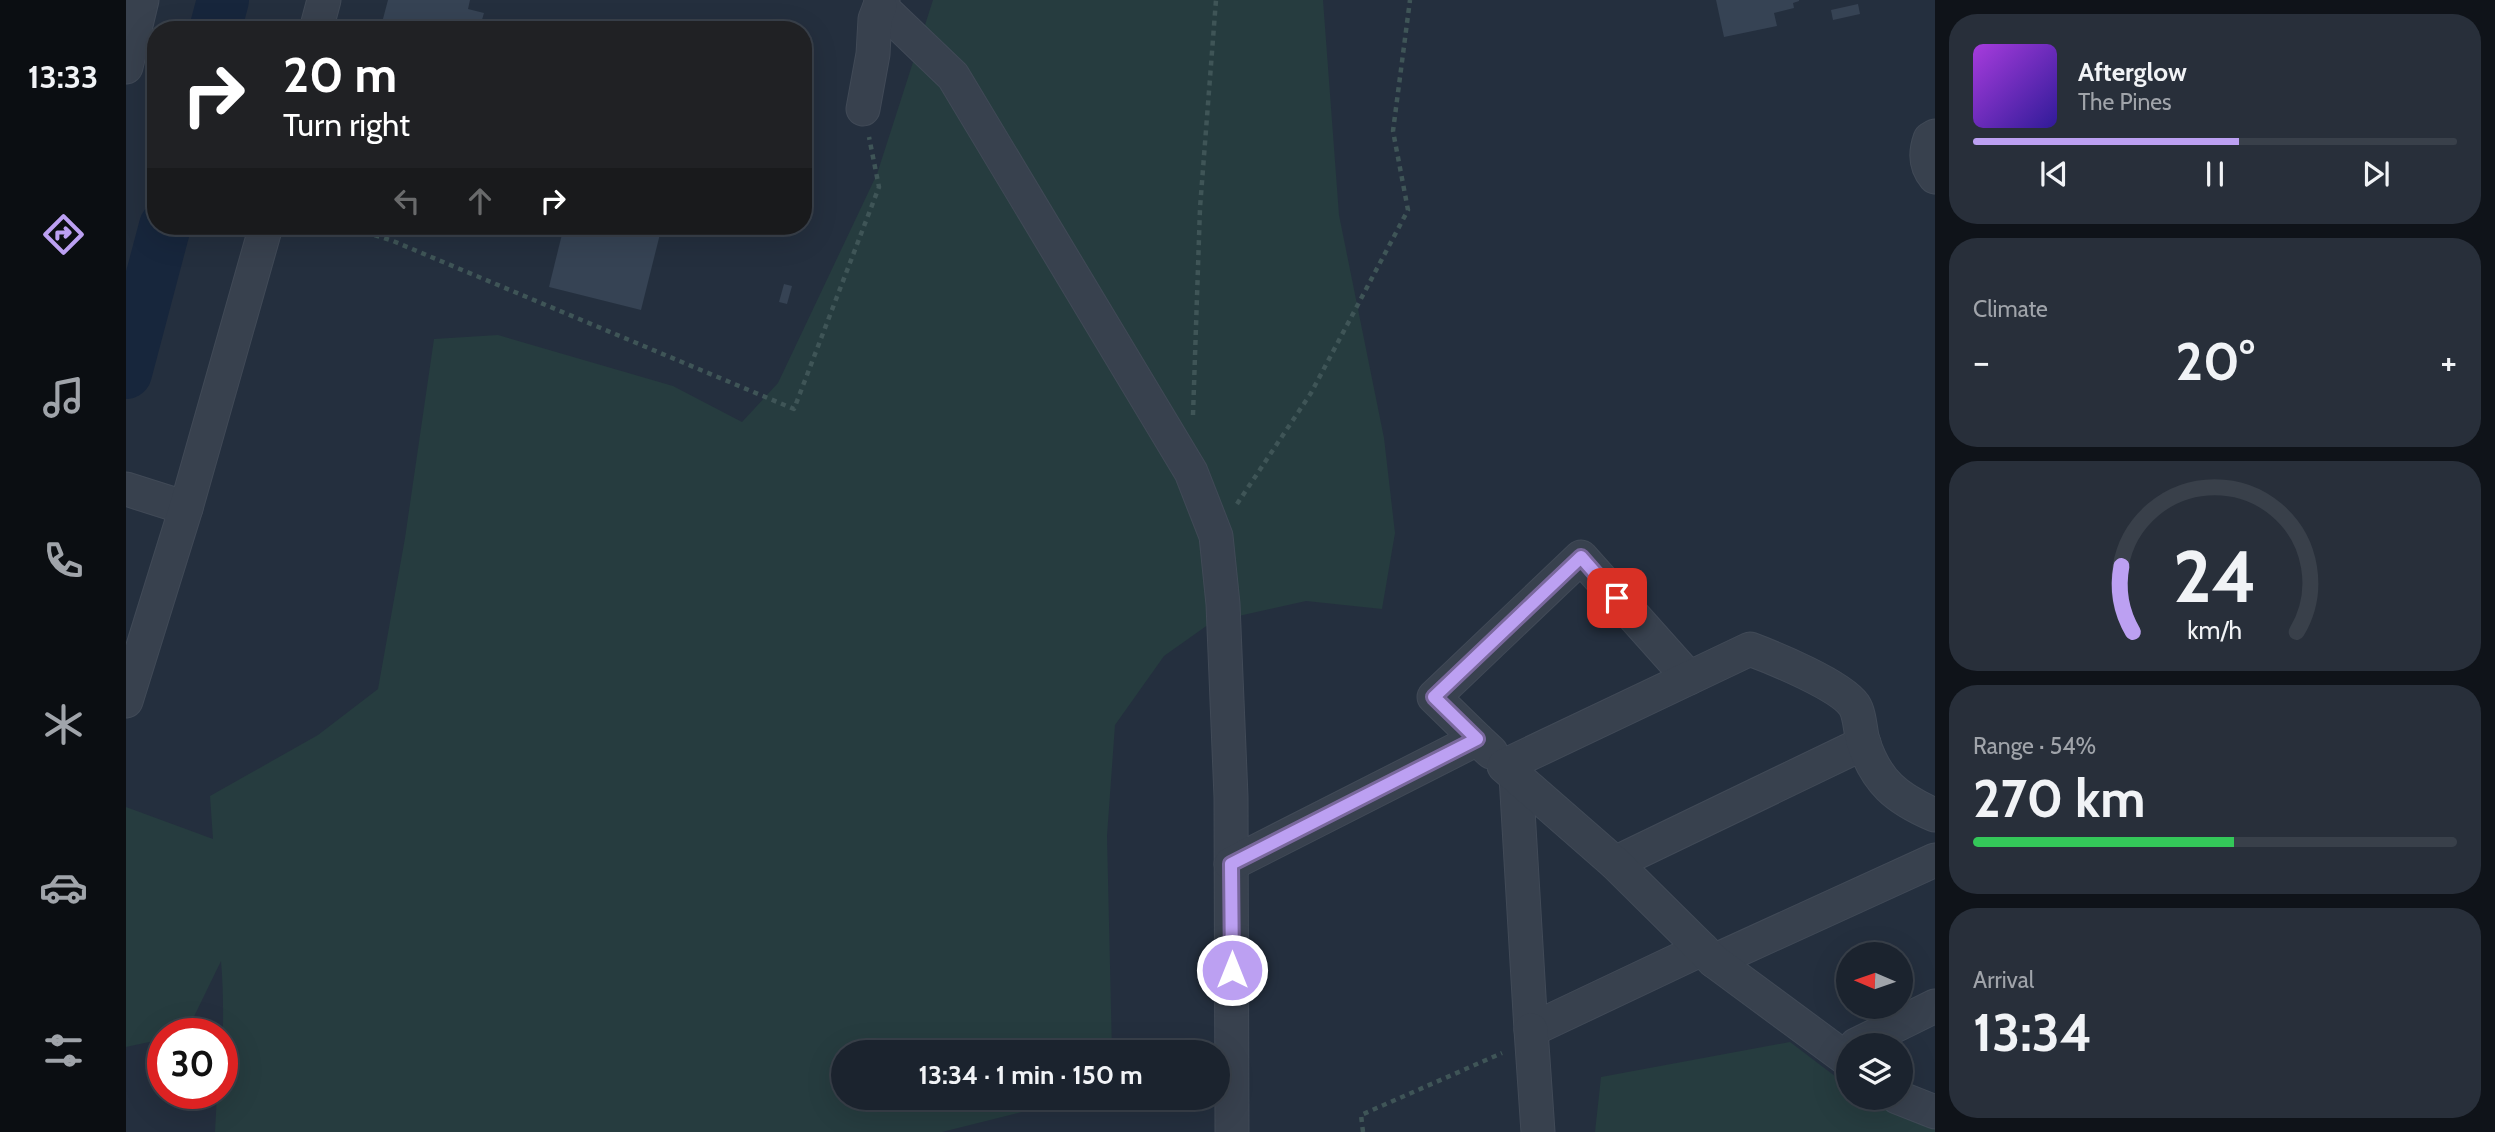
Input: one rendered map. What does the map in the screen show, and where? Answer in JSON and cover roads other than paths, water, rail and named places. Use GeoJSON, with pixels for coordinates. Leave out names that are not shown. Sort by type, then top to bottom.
{"type":"FeatureCollection","features":[{"type":"Feature","properties":{"kind":"street"},"geometry":{"type":"LineString","coordinates":[[126,67],[142,0]]}},
{"type":"Feature","properties":{"kind":"street"},"geometry":{"type":"LineString","coordinates":[[318,21],[324,0]]}},
{"type":"Feature","properties":{"kind":"street"},"geometry":{"type":"LineString","coordinates":[[863,109],[873,54],[875,19],[881,3],[953,76],[1191,472],[1216,536],[1223,604],[1231,864],[1232,1132]]}},
{"type":"Feature","properties":{"kind":"street"},"geometry":{"type":"LineString","coordinates":[[1935,136],[1930,139],[1925,152],[1928,167],[1935,177]]}},
{"type":"Feature","properties":{"kind":"street"},"geometry":{"type":"LineString","coordinates":[[126,701],[186,508],[263,235]]}},
{"type":"Feature","properties":{"kind":"street"},"geometry":{"type":"LineString","coordinates":[[126,489],[186,508]]}},
{"type":"Feature","properties":{"kind":"street"},"geometry":{"type":"LineString","coordinates":[[1689,678],[1581,557],[1434,697],[1510,771],[1615,863],[1708,955],[1836,1043]]}},
{"type":"Feature","properties":{"kind":"street"},"geometry":{"type":"LineString","coordinates":[[1510,771],[1750,649],[1832,687],[1854,705],[1864,743],[1878,774],[1892,792],[1935,815]]}},
{"type":"Feature","properties":{"kind":"street"},"geometry":{"type":"LineString","coordinates":[[1231,864],[1477,739]]}},
{"type":"Feature","properties":{"kind":"street"},"geometry":{"type":"LineString","coordinates":[[1615,863],[1864,743]]}},
{"type":"Feature","properties":{"kind":"street"},"geometry":{"type":"LineString","coordinates":[[1510,771],[1538,1132]]}},
{"type":"Feature","properties":{"kind":"street"},"geometry":{"type":"LineString","coordinates":[[1532,1035],[1708,955],[1935,860]]}},
{"type":"Feature","properties":{"kind":"street"},"geometry":{"type":"LineString","coordinates":[[1883,1033],[1935,1006]]}},
{"type":"Feature","properties":{"kind":"street"},"geometry":{"type":"LineString","coordinates":[[1913,1103],[1935,1112]]}},
{"type":"Feature","properties":{"kind":"waterway"},"geometry":{"type":"LineString","coordinates":[[217,21],[223,0]]}},
{"type":"Feature","properties":{"kind":"waterway"},"geometry":{"type":"LineString","coordinates":[[126,373],[163,235]]}}]}
